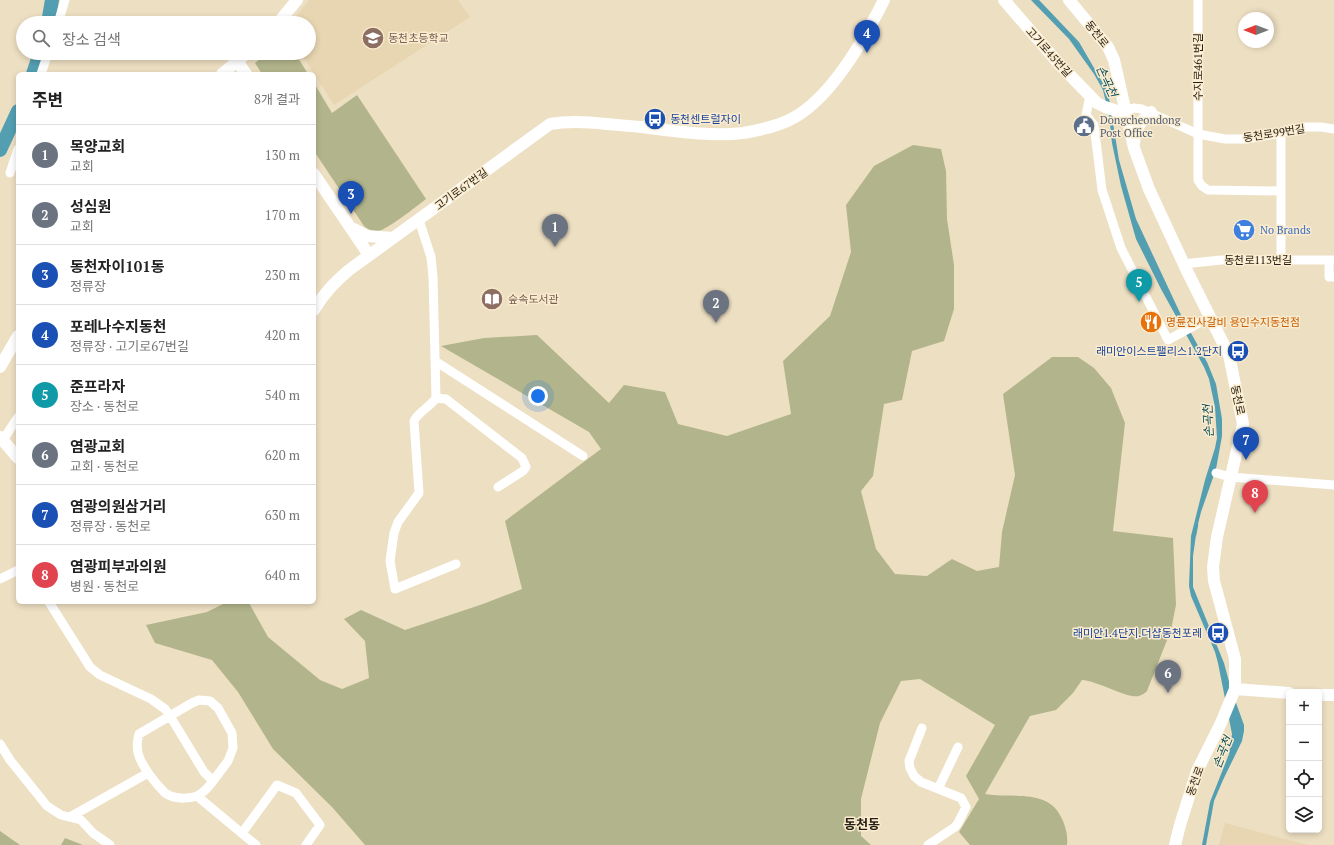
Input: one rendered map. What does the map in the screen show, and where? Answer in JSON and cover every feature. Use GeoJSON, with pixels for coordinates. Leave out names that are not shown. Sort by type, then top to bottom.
{"type":"FeatureCollection","features":[{"type":"Feature","properties":{"kind":"street"},"geometry":{"type":"LineString","coordinates":[[60,16],[65,0]]}},
{"type":"Feature","properties":{"kind":"street"},"geometry":{"type":"LineString","coordinates":[[283,16],[296,0]]}},
{"type":"Feature","properties":{"kind":"street","name":"고기로67번길"},"geometry":{"type":"LineString","coordinates":[[316,306],[322,296],[334,283],[369,255],[550,124],[569,122],[723,134],[742,133],[764,129],[796,117],[822,95],[834,82],[876,16],[884,0]]}},
{"type":"Feature","properties":{"kind":"street","name":"고기로45번길"},"geometry":{"type":"LineString","coordinates":[[1004,0],[1060,65],[1094,99]]}},
{"type":"Feature","properties":{"kind":"street","name":"동천로"},"geometry":{"type":"LineString","coordinates":[[1069,0],[1108,47],[1114,60],[1134,148],[1149,189],[1183,264],[1229,355],[1243,424],[1217,537],[1213,567],[1214,582],[1235,659],[1235,689],[1221,723],[1197,771],[1175,845]]}},
{"type":"Feature","properties":{"kind":"street","name":"수지로461번길"},"geometry":{"type":"LineString","coordinates":[[1198,0],[1198,180],[1202,186],[1208,190],[1281,191]]}},
{"type":"Feature","properties":{"kind":"street"},"geometry":{"type":"LineString","coordinates":[[42,72],[46,60]]}},
{"type":"Feature","properties":{"kind":"street"},"geometry":{"type":"LineString","coordinates":[[224,72],[238,60]]}},
{"type":"Feature","properties":{"kind":"street"},"geometry":{"type":"LineString","coordinates":[[243,60],[246,72]]}},
{"type":"Feature","properties":{"kind":"street"},"geometry":{"type":"LineString","coordinates":[[1125,110],[1117,111],[1105,107],[1094,99],[1086,115],[1094,125],[1102,190],[1121,248],[1168,340],[1210,317]]}},
{"type":"Feature","properties":{"kind":"street","name":"동천로99번길"},"geometry":{"type":"LineString","coordinates":[[1125,110],[1134,108],[1151,112],[1198,134],[1225,138],[1247,138],[1281,133],[1303,127],[1334,129]]}},
{"type":"Feature","properties":{"kind":"street"},"geometry":{"type":"LineString","coordinates":[[1134,148],[1136,130],[1141,122],[1151,112]]}},
{"type":"Feature","properties":{"kind":"street"},"geometry":{"type":"LineString","coordinates":[[1281,133],[1281,260]]}},
{"type":"Feature","properties":{"kind":"street"},"geometry":{"type":"LineString","coordinates":[[10,173],[16,155]]}},
{"type":"Feature","properties":{"kind":"street"},"geometry":{"type":"LineString","coordinates":[[316,177],[369,255]]}},
{"type":"Feature","properties":{"kind":"street"},"geometry":{"type":"LineString","coordinates":[[419,220],[428,245],[432,264],[436,398],[417,416],[414,421],[419,493],[398,522],[394,533],[390,561],[395,589],[456,564]]}},
{"type":"Feature","properties":{"kind":"street"},"geometry":{"type":"LineString","coordinates":[[349,226],[367,236],[393,238]]}},
{"type":"Feature","properties":{"kind":"street","name":"동천로113번길"},"geometry":{"type":"LineString","coordinates":[[1183,264],[1222,260],[1331,260]]}},
{"type":"Feature","properties":{"kind":"street"},"geometry":{"type":"LineString","coordinates":[[1331,260],[1329,277],[1334,277]]}},
{"type":"Feature","properties":{"kind":"street"},"geometry":{"type":"LineString","coordinates":[[0,367],[16,339]]}},
{"type":"Feature","properties":{"kind":"street"},"geometry":{"type":"LineString","coordinates":[[435,360],[582,456]]}},
{"type":"Feature","properties":{"kind":"street"},"geometry":{"type":"LineString","coordinates":[[436,398],[446,399],[522,458],[526,467],[498,487]]}},
{"type":"Feature","properties":{"kind":"street"},"geometry":{"type":"LineString","coordinates":[[16,419],[1,438],[16,456]]}},
{"type":"Feature","properties":{"kind":"street"},"geometry":{"type":"LineString","coordinates":[[1216,472],[1230,477],[1334,484]]}},
{"type":"Feature","properties":{"kind":"street"},"geometry":{"type":"LineString","coordinates":[[0,579],[16,571]]}},
{"type":"Feature","properties":{"kind":"street"},"geometry":{"type":"LineString","coordinates":[[50,604],[90,668],[100,676],[151,699],[166,709],[204,772],[213,781]]}},
{"type":"Feature","properties":{"kind":"street"},"geometry":{"type":"LineString","coordinates":[[1235,689],[1286,693]]}},
{"type":"Feature","properties":{"kind":"street"},"geometry":{"type":"LineString","coordinates":[[1322,695],[1334,695]]}},
{"type":"Feature","properties":{"kind":"street"},"geometry":{"type":"LineString","coordinates":[[199,700],[210,702],[218,708],[232,733],[233,748],[228,761],[203,792],[197,796],[180,798],[166,794],[148,773],[137,751],[139,734],[199,700]]}},
{"type":"Feature","properties":{"kind":"street"},"geometry":{"type":"LineString","coordinates":[[922,728],[909,761],[910,768],[914,776],[917,780],[961,798],[966,807],[958,824],[928,845]]}},
{"type":"Feature","properties":{"kind":"street"},"geometry":{"type":"LineString","coordinates":[[0,744],[10,760],[47,806],[61,815],[81,820],[93,833],[110,845]]}},
{"type":"Feature","properties":{"kind":"street"},"geometry":{"type":"LineString","coordinates":[[938,789],[958,747]]}},
{"type":"Feature","properties":{"kind":"street"},"geometry":{"type":"LineString","coordinates":[[70,817],[148,773]]}},
{"type":"Feature","properties":{"kind":"street"},"geometry":{"type":"LineString","coordinates":[[242,833],[277,785],[296,793],[320,825],[306,845]]}},
{"type":"Feature","properties":{"kind":"street"},"geometry":{"type":"LineString","coordinates":[[197,796],[256,845]]}},
{"type":"Feature","properties":{"kind":"shaded area","name":"동천초등학교"},"geometry":{"type":"Polygon","coordinates":[[[309,0],[458,0],[470,17],[334,105],[316,77],[316,72],[313,72],[305,60],[316,60],[316,16],[296,16],[309,0]]]}},
{"type":"Feature","properties":{"kind":"shaded area"},"geometry":{"type":"Polygon","coordinates":[[[1225,823],[1308,845],[1219,845],[1225,823]]]}},
{"type":"Feature","properties":{"kind":"green space"},"geometry":{"type":"Polygon","coordinates":[[[259,60],[299,60],[307,72],[261,72],[255,63],[259,60]]]}},
{"type":"Feature","properties":{"kind":"green space"},"geometry":{"type":"Polygon","coordinates":[[[316,86],[332,113],[357,95],[426,199],[382,230],[374,231],[364,226],[316,154],[316,86]]]}},
{"type":"Feature","properties":{"kind":"green space"},"geometry":{"type":"Polygon","coordinates":[[[913,145],[941,149],[946,171],[947,219],[954,265],[954,309],[944,341],[912,351],[902,400],[884,404],[873,476],[861,491],[876,549],[895,574],[927,576],[952,559],[977,571],[999,567],[1002,532],[1015,475],[1003,394],[1052,357],[1078,357],[1094,368],[1111,388],[1125,423],[1113,531],[1173,538],[1176,605],[1171,630],[1147,691],[1140,696],[1128,695],[1096,683],[1082,680],[1073,693],[1056,710],[1030,716],[985,794],[1029,797],[1040,799],[1049,803],[1057,810],[1063,821],[1067,845],[970,845],[959,832],[979,799],[966,776],[995,725],[920,679],[901,681],[880,723],[861,799],[861,836],[871,845],[365,845],[332,807],[273,749],[238,692],[212,660],[155,643],[146,625],[207,612],[223,604],[250,604],[268,637],[320,680],[342,689],[369,678],[365,641],[344,619],[361,610],[405,630],[483,604],[522,589],[505,521],[601,449],[589,432],[441,346],[484,338],[537,335],[609,403],[624,385],[665,392],[678,424],[727,436],[791,414],[783,361],[830,316],[851,252],[846,205],[874,166],[913,145]]]}},
{"type":"Feature","properties":{"kind":"green space"},"geometry":{"type":"Polygon","coordinates":[[[0,831],[20,845],[0,845],[0,831]]]}},
{"type":"Feature","properties":{"kind":"green space"},"geometry":{"type":"Polygon","coordinates":[[[65,838],[83,845],[61,845],[65,838]]]}},
{"type":"Feature","properties":{"kind":"water"},"geometry":{"type":"Polygon","coordinates":[[[1031,0],[1039,0],[1079,42],[1108,92],[1119,160],[1136,219],[1181,315],[1207,362],[1216,384],[1222,419],[1222,436],[1216,469],[1197,528],[1193,556],[1193,587],[1224,663],[1231,689],[1244,725],[1244,731],[1242,741],[1214,801],[1206,845],[1202,845],[1210,802],[1229,754],[1232,734],[1215,652],[1191,596],[1189,586],[1191,536],[1217,438],[1215,407],[1209,379],[1204,367],[1161,289],[1136,239],[1121,186],[1112,143],[1109,115],[1103,90],[1094,74],[1069,39],[1031,0]]]}},
{"type":"Feature","properties":{"kind":"waterway"},"geometry":{"type":"LineString","coordinates":[[49,16],[52,0]]}},
{"type":"Feature","properties":{"kind":"waterway"},"geometry":{"type":"LineString","coordinates":[[34,72],[38,60]]}},
{"type":"Feature","properties":{"kind":"waterway"},"geometry":{"type":"LineString","coordinates":[[0,150],[16,115]]}},
{"type":"Feature","properties":{"kind":"waterway","name":"손곡천"},"geometry":{"type":"LineString","coordinates":[[1195,535],[1197,525]]}},
{"type":"Feature","properties":{"kind":"place","name":"동천초등학교"},"geometry":{"type":"Point","coordinates":[373,38]}},
{"type":"Feature","properties":{"kind":"place","name":"포레나수지동천"},"geometry":{"type":"Point","coordinates":[867,53]}},
{"type":"Feature","properties":{"kind":"place","name":"동천센트럴자이"},"geometry":{"type":"Point","coordinates":[655,119]}},
{"type":"Feature","properties":{"kind":"place","name":"Dongcheondong Post Office"},"geometry":{"type":"Point","coordinates":[1084,126]}},
{"type":"Feature","properties":{"kind":"place","name":"동천자이101동"},"geometry":{"type":"Point","coordinates":[351,214]}},
{"type":"Feature","properties":{"kind":"place","name":"No Brands"},"geometry":{"type":"Point","coordinates":[1244,230]}},
{"type":"Feature","properties":{"kind":"place","name":"목양교회"},"geometry":{"type":"Point","coordinates":[555,247]}},
{"type":"Feature","properties":{"kind":"place","name":"숲속도서관"},"geometry":{"type":"Point","coordinates":[492,299]}},
{"type":"Feature","properties":{"kind":"place","name":"준프라자"},"geometry":{"type":"Point","coordinates":[1139,302]}},
{"type":"Feature","properties":{"kind":"place","name":"명륜진사갈비 용인수지동천점"},"geometry":{"type":"Point","coordinates":[1151,322]}},
{"type":"Feature","properties":{"kind":"place","name":"성심원"},"geometry":{"type":"Point","coordinates":[716,323]}},
{"type":"Feature","properties":{"kind":"place","name":"래미안이스트팰리스1.2단지"},"geometry":{"type":"Point","coordinates":[1238,351]}},
{"type":"Feature","properties":{"kind":"place","name":"염광의원삼거리"},"geometry":{"type":"Point","coordinates":[1246,460]}},
{"type":"Feature","properties":{"kind":"place","name":"염광피부과의원"},"geometry":{"type":"Point","coordinates":[1255,513]}},
{"type":"Feature","properties":{"kind":"place","name":"래미안1.4단지.더샵동천포레"},"geometry":{"type":"Point","coordinates":[1218,633]}},
{"type":"Feature","properties":{"kind":"place","name":"염광교회"},"geometry":{"type":"Point","coordinates":[1168,693]}},
{"type":"Feature","properties":{"kind":"district","name":"동천동"},"geometry":{"type":"Point","coordinates":[862,824]}}]}
